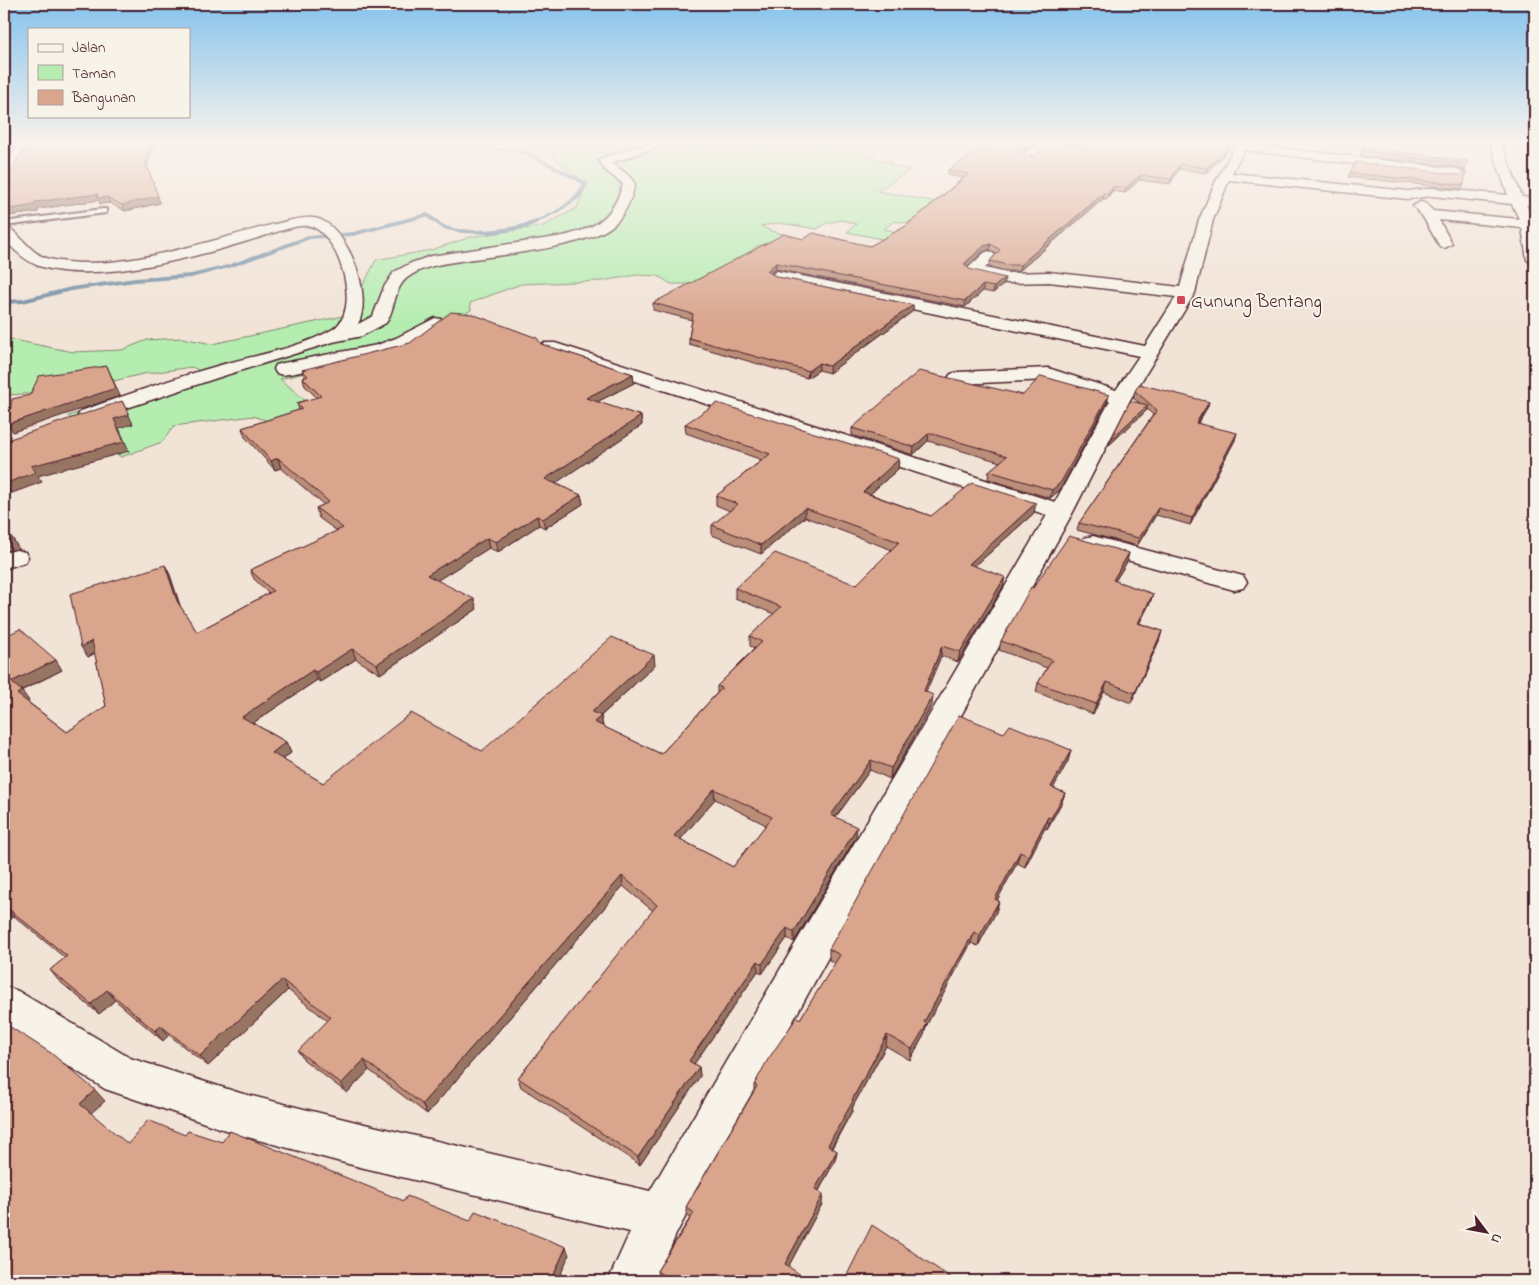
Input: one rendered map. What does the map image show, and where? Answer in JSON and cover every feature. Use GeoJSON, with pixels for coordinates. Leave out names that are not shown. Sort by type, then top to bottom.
{"type":"FeatureCollection","features":[{"type":"Feature","properties":{"kind":"street"},"geometry":{"type":"LineString","coordinates":[[71,420],[328,338],[356,332],[380,319],[390,286],[396,278],[410,268],[431,261],[576,237],[610,223],[618,214],[622,203]]}},
{"type":"Feature","properties":{"kind":"street"},"geometry":{"type":"LineString","coordinates":[[632,1281],[661,1216],[1056,522],[1121,398],[1148,352],[1187,293],[1206,220],[1213,203]]}},
{"type":"Feature","properties":{"kind":"street"},"geometry":{"type":"LineString","coordinates":[[1417,203],[1429,215],[1445,244]]}},
{"type":"Feature","properties":{"kind":"street"},"geometry":{"type":"LineString","coordinates":[[1518,203],[1532,225],[1535,260]]}},
{"type":"Feature","properties":{"kind":"street"},"geometry":{"type":"LineString","coordinates":[[1429,215],[1532,225]]}},
{"type":"Feature","properties":{"kind":"street"},"geometry":{"type":"LineString","coordinates":[[4,230],[35,258],[60,266],[80,266],[132,262],[182,253],[301,223],[314,223],[330,235],[353,275],[356,299],[352,318],[348,326],[328,338]]}},
{"type":"Feature","properties":{"kind":"street"},"geometry":{"type":"LineString","coordinates":[[988,256],[974,270],[1007,278],[1049,277],[1187,293]]}},
{"type":"Feature","properties":{"kind":"street"},"geometry":{"type":"LineString","coordinates":[[777,276],[1148,352]]}},
{"type":"Feature","properties":{"kind":"street"},"geometry":{"type":"LineString","coordinates":[[164,389],[367,352],[404,342],[423,333],[435,322]]}},
{"type":"Feature","properties":{"kind":"street"},"geometry":{"type":"LineString","coordinates":[[549,347],[1234,582]]}},
{"type":"Feature","properties":{"kind":"street"},"geometry":{"type":"LineString","coordinates":[[958,378],[1048,374],[1121,398]]}},
{"type":"Feature","properties":{"kind":"street"},"geometry":{"type":"LineString","coordinates":[[4,1004],[120,1075],[240,1114],[356,1144],[661,1216]]}},
{"type":"Feature","properties":{"kind":"lane"},"geometry":{"type":"LineString","coordinates":[[4,224],[103,211]]}},
{"type":"Feature","properties":{"kind":"green space"},"geometry":{"type":"Polygon","coordinates":[[[579,203],[943,203],[907,223],[894,221],[884,229],[923,238],[912,245],[847,232],[856,224],[842,220],[827,223],[817,229],[779,223],[761,226],[784,234],[773,241],[755,247],[749,256],[695,284],[671,284],[658,276],[637,275],[602,281],[521,284],[470,303],[471,310],[456,320],[389,352],[280,379],[319,412],[274,423],[253,416],[174,426],[162,442],[121,457],[68,416],[202,372],[192,367],[143,374],[67,392],[4,395],[4,338],[73,352],[122,350],[147,340],[182,338],[212,344],[348,315],[376,260],[431,250],[471,237],[543,226],[577,208],[579,203]]]}},
{"type":"Feature","properties":{"kind":"building"},"geometry":{"type":"Polygon","coordinates":[[[4,203],[35,203],[35,205],[4,210],[4,203]]]}},
{"type":"Feature","properties":{"kind":"building"},"geometry":{"type":"Polygon","coordinates":[[[934,203],[1092,203],[1020,265],[1008,265],[990,261],[1000,250],[991,244],[984,246],[965,265],[969,269],[1005,278],[994,287],[983,285],[965,301],[776,263],[767,271],[777,277],[913,305],[829,366],[819,363],[808,371],[689,338],[693,314],[653,303],[784,234],[804,239],[813,233],[870,246],[906,226],[934,203]]]}},
{"type":"Feature","properties":{"kind":"building"},"geometry":{"type":"Polygon","coordinates":[[[451,312],[472,314],[537,338],[541,344],[633,374],[586,398],[641,416],[545,479],[581,495],[543,519],[537,516],[496,542],[487,538],[427,575],[474,599],[377,664],[352,649],[316,672],[313,670],[242,717],[286,742],[272,753],[323,783],[411,713],[482,751],[612,637],[654,655],[592,712],[601,716],[594,722],[661,754],[722,688],[717,686],[762,642],[750,636],[781,607],[735,588],[775,553],[856,585],[899,542],[805,508],[761,545],[712,525],[738,504],[716,496],[770,454],[685,424],[717,403],[899,459],[863,492],[931,516],[972,483],[1036,503],[969,564],[1005,577],[960,652],[942,646],[924,691],[933,695],[891,768],[871,760],[831,815],[857,827],[794,932],[787,928],[762,964],[758,961],[689,1061],[699,1067],[638,1157],[518,1078],[657,905],[622,876],[422,1104],[364,1060],[341,1084],[298,1051],[331,1017],[282,980],[200,1056],[161,1026],[155,1031],[107,990],[91,1004],[50,970],[67,956],[4,907],[4,637],[20,629],[56,660],[11,682],[22,691],[17,694],[67,732],[106,706],[92,641],[81,647],[70,594],[165,565],[177,601],[197,632],[273,591],[250,570],[343,528],[316,508],[329,502],[278,458],[271,461],[242,428],[302,409],[297,403],[321,396],[303,378],[308,376],[302,370],[410,343],[451,312]],[[714,789],[674,836],[733,867],[772,817],[714,789]]]}},
{"type":"Feature","properties":{"kind":"building"},"geometry":{"type":"Polygon","coordinates":[[[107,366],[116,388],[8,424],[12,399],[30,395],[39,376],[107,366]]]}},
{"type":"Feature","properties":{"kind":"building"},"geometry":{"type":"Polygon","coordinates":[[[919,371],[1023,395],[1041,376],[1109,395],[1061,482],[1052,490],[989,471],[1007,456],[929,433],[914,447],[852,428],[919,371]]]}},
{"type":"Feature","properties":{"kind":"building"},"geometry":{"type":"Polygon","coordinates":[[[1139,384],[1209,402],[1196,423],[1237,433],[1192,518],[1158,508],[1139,538],[1079,523],[1157,410],[1135,391],[1139,384]]]}},
{"type":"Feature","properties":{"kind":"building"},"geometry":{"type":"Polygon","coordinates":[[[122,401],[129,415],[114,419],[124,442],[31,466],[36,472],[4,484],[4,441],[122,401]]]}},
{"type":"Feature","properties":{"kind":"building"},"geometry":{"type":"Polygon","coordinates":[[[1130,401],[1148,405],[1111,439],[1130,401]]]}},
{"type":"Feature","properties":{"kind":"building"},"geometry":{"type":"Polygon","coordinates":[[[4,527],[13,539],[4,540],[4,527]]]}},
{"type":"Feature","properties":{"kind":"building"},"geometry":{"type":"Polygon","coordinates":[[[1069,536],[1129,553],[1113,580],[1153,594],[1138,623],[1162,631],[1135,693],[1107,682],[1096,704],[1038,683],[1052,660],[1001,641],[1031,587],[1033,588],[1069,536]]]}},
{"type":"Feature","properties":{"kind":"building"},"geometry":{"type":"Polygon","coordinates":[[[959,715],[1004,733],[1010,725],[1071,750],[1051,787],[1065,793],[1051,818],[1048,817],[1028,856],[1020,852],[995,899],[999,901],[980,935],[974,932],[924,1022],[927,1024],[912,1049],[887,1035],[828,1145],[837,1151],[815,1189],[823,1194],[785,1264],[809,1281],[661,1281],[664,1276],[657,1271],[694,1213],[686,1207],[757,1086],[754,1085],[767,1061],[797,1017],[800,1019],[840,955],[829,949],[959,715]]]}},
{"type":"Feature","properties":{"kind":"building"},"geometry":{"type":"Polygon","coordinates":[[[4,1023],[51,1053],[95,1090],[80,1104],[128,1144],[148,1120],[185,1135],[188,1131],[222,1142],[230,1131],[404,1201],[407,1196],[470,1221],[475,1211],[566,1247],[551,1281],[97,1281],[89,1278],[87,1281],[4,1281],[4,1023]]]}},
{"type":"Feature","properties":{"kind":"building"},"geometry":{"type":"Polygon","coordinates":[[[872,1225],[956,1281],[844,1281],[872,1225]]]}},
{"type":"Feature","properties":{"kind":"waterway"},"geometry":{"type":"LineString","coordinates":[[4,302],[23,301],[71,289],[135,280],[191,276],[230,266],[309,237],[353,234],[427,215],[445,228],[462,231],[495,232],[527,226],[569,203]]}},
{"type":"Feature","properties":{"kind":"place","name":"Gunung Bentang"},"geometry":{"type":"Point","coordinates":[1181,300]}}]}
